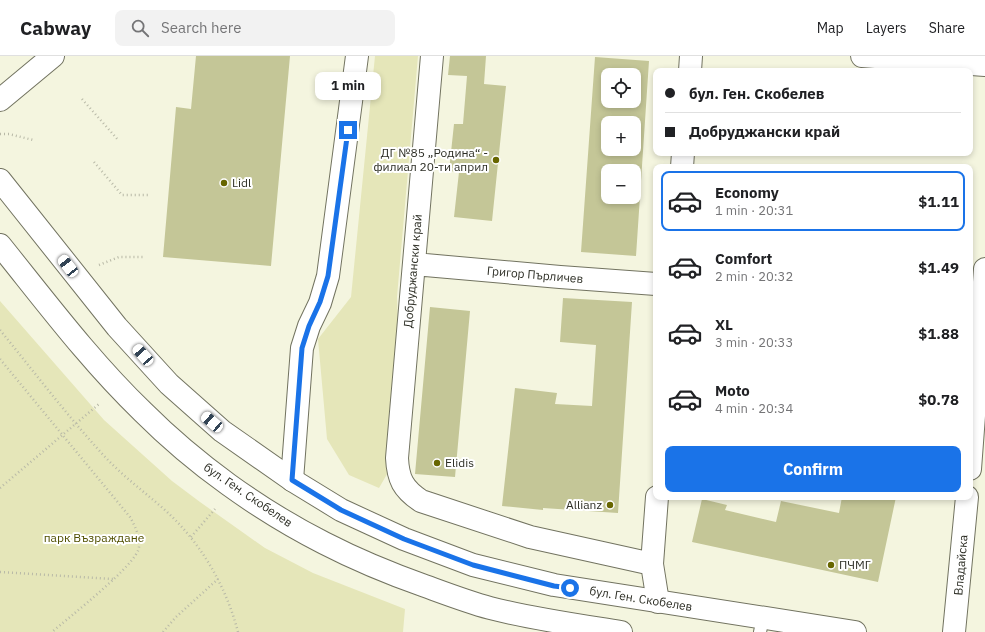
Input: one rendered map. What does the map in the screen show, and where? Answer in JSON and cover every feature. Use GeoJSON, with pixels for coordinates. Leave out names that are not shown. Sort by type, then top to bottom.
{"type":"FeatureCollection","features":[{"type":"Feature","properties":{"kind":"street"},"geometry":{"type":"LineString","coordinates":[[0,100],[53,56]]}},
{"type":"Feature","properties":{"kind":"street"},"geometry":{"type":"LineString","coordinates":[[292,480],[302,348],[309,326],[320,302],[328,276],[358,56]]}},
{"type":"Feature","properties":{"kind":"street","name":"Добруджански край"},"geometry":{"type":"LineString","coordinates":[[432,56],[397,458],[398,473],[409,493],[421,501],[530,537],[652,564]]}},
{"type":"Feature","properties":{"kind":"street"},"geometry":{"type":"LineString","coordinates":[[690,68],[691,56]]}},
{"type":"Feature","properties":{"kind":"street"},"geometry":{"type":"LineString","coordinates":[[862,56],[985,65]]}},
{"type":"Feature","properties":{"kind":"street","name":"бул. Ген. Скобелев"},"geometry":{"type":"LineString","coordinates":[[0,180],[117,327],[169,384],[222,431],[292,480],[341,510],[404,539],[473,565],[554,586],[718,610],[761,625],[855,632]]}},
{"type":"Feature","properties":{"kind":"street","name":"бул. Ген. Скобелев"},"geometry":{"type":"LineString","coordinates":[[0,245],[91,357],[143,413],[197,461],[264,509],[324,543],[386,572],[454,597],[491,608],[549,620],[621,632]]}},
{"type":"Feature","properties":{"kind":"street","name":"Григор Пърличев"},"geometry":{"type":"LineString","coordinates":[[414,264],[653,284]]}},
{"type":"Feature","properties":{"kind":"street"},"geometry":{"type":"LineString","coordinates":[[973,388],[976,307],[985,269]]}},
{"type":"Feature","properties":{"kind":"street"},"geometry":{"type":"LineString","coordinates":[[657,500],[652,564],[658,602]]}},
{"type":"Feature","properties":{"kind":"street","name":"Владайска"},"geometry":{"type":"LineString","coordinates":[[954,632],[967,500]]}},
{"type":"Feature","properties":{"kind":"path"},"geometry":{"type":"LineString","coordinates":[[82,99],[119,141]]}},
{"type":"Feature","properties":{"kind":"path"},"geometry":{"type":"LineString","coordinates":[[0,134],[9,134],[33,140]]}},
{"type":"Feature","properties":{"kind":"path"},"geometry":{"type":"LineString","coordinates":[[94,162],[122,195],[150,195]]}},
{"type":"Feature","properties":{"kind":"path"},"geometry":{"type":"LineString","coordinates":[[99,265],[118,257],[145,257]]}},
{"type":"Feature","properties":{"kind":"path"},"geometry":{"type":"LineString","coordinates":[[0,330],[76,424],[108,460],[166,512],[191,537],[207,559],[218,579],[233,614],[238,632]]}},
{"type":"Feature","properties":{"kind":"path"},"geometry":{"type":"LineString","coordinates":[[0,359],[130,517],[137,531],[139,547],[130,563],[114,579],[52,632]]}},
{"type":"Feature","properties":{"kind":"path"},"geometry":{"type":"LineString","coordinates":[[0,488],[99,404]]}},
{"type":"Feature","properties":{"kind":"path"},"geometry":{"type":"LineString","coordinates":[[191,537],[215,509]]}},
{"type":"Feature","properties":{"kind":"path"},"geometry":{"type":"LineString","coordinates":[[0,572],[114,579]]}},
{"type":"Feature","properties":{"kind":"path"},"geometry":{"type":"LineString","coordinates":[[163,632],[218,579]]}},
{"type":"Feature","properties":{"kind":"green space"},"geometry":{"type":"Polygon","coordinates":[[[375,56],[418,56],[397,297],[399,355],[390,469],[379,488],[349,475],[327,439],[318,339],[351,297],[375,56]]]}},
{"type":"Feature","properties":{"kind":"green space","name":"парк Възраждане"},"geometry":{"type":"Polygon","coordinates":[[[0,301],[104,420],[172,481],[265,548],[313,573],[405,609],[403,632],[0,632],[0,301]]]}},
{"type":"Feature","properties":{"kind":"building","name":"Lidl"},"geometry":{"type":"Polygon","coordinates":[[[196,56],[290,56],[271,266],[163,257],[176,107],[191,109],[196,56]]]}},
{"type":"Feature","properties":{"kind":"building"},"geometry":{"type":"Polygon","coordinates":[[[450,56],[486,56],[484,84],[506,86],[492,221],[454,217],[459,172],[449,171],[454,124],[463,124],[467,76],[448,75],[450,56]]]}},
{"type":"Feature","properties":{"kind":"building"},"geometry":{"type":"Polygon","coordinates":[[[595,57],[649,61],[641,181],[641,164],[601,164],[601,204],[639,204],[636,256],[581,252],[595,57]]]}},
{"type":"Feature","properties":{"kind":"building"},"geometry":{"type":"Polygon","coordinates":[[[563,298],[632,302],[618,513],[543,508],[543,510],[502,506],[515,388],[557,393],[555,404],[592,406],[596,345],[560,342],[563,298]]]}},
{"type":"Feature","properties":{"kind":"building"},"geometry":{"type":"Polygon","coordinates":[[[430,307],[470,311],[455,477],[415,474],[430,307]]]}},
{"type":"Feature","properties":{"kind":"building"},"geometry":{"type":"Polygon","coordinates":[[[702,500],[727,505],[725,510],[776,522],[781,501],[839,513],[841,500],[895,500],[878,582],[692,542],[702,500]]]}},
{"type":"Feature","properties":{"kind":"place","name":"ДГ №85 „Родина“ - филиал 20-ти април"},"geometry":{"type":"Point","coordinates":[496,160]}},
{"type":"Feature","properties":{"kind":"place","name":"Lidl"},"geometry":{"type":"Point","coordinates":[224,183]}},
{"type":"Feature","properties":{"kind":"place","name":"Elidis"},"geometry":{"type":"Point","coordinates":[437,463]}},
{"type":"Feature","properties":{"kind":"place","name":"Allianz"},"geometry":{"type":"Point","coordinates":[610,505]}},
{"type":"Feature","properties":{"kind":"place","name":"ПЧМГ"},"geometry":{"type":"Point","coordinates":[831,565]}},
{"type":"Feature","properties":{"kind":"route"},"geometry":{"type":"LineString","coordinates":[[348,130],[328,276],[320,302],[309,326],[302,348],[292,480],[341,510],[404,539],[473,565],[554,586],[570,588]]}}]}
